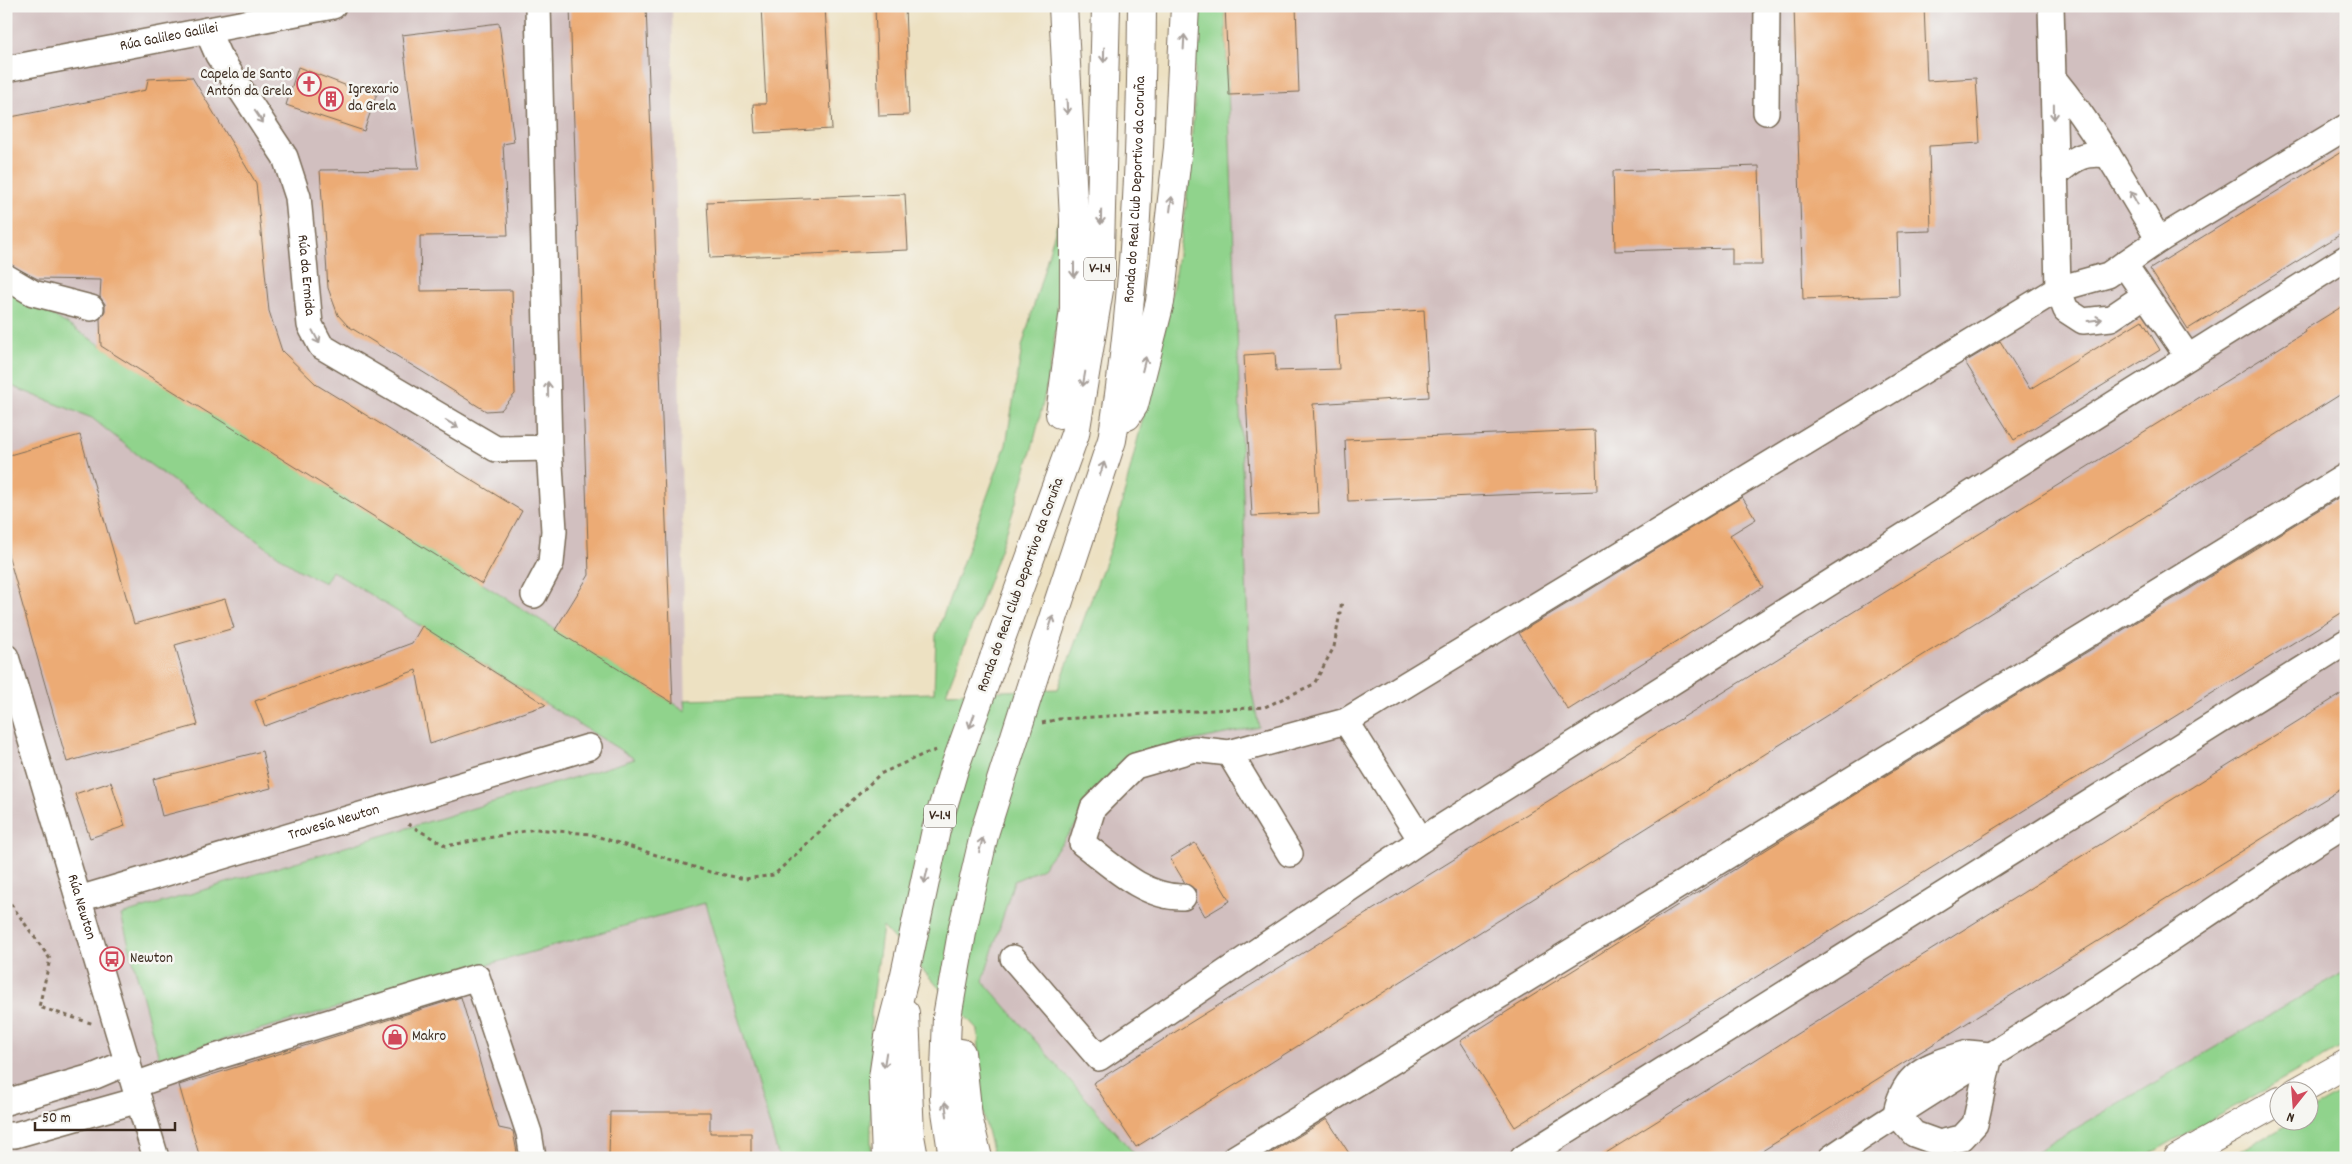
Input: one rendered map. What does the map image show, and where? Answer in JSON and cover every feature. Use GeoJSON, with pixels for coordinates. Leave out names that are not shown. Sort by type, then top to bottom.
{"type":"FeatureCollection","features":[{"type":"Feature","properties":{"kind":"main road"},"geometry":{"type":"LineString","coordinates":[[1044,525],[1074,309],[1074,218],[1063,6]]}},
{"type":"Feature","properties":{"kind":"main road","name":"Ronda do Real Club Deportivo da Coruña"},"geometry":{"type":"LineString","coordinates":[[914,1158],[910,1136],[904,979],[936,830],[954,769],[1044,525],[1075,434],[1099,290],[1106,6]]}},
{"type":"Feature","properties":{"kind":"main road","name":"Ronda do Real Club Deportivo da Coruña"},"geometry":{"type":"LineString","coordinates":[[952,1158],[944,1098],[947,1017],[962,927],[985,831],[1112,440],[1130,299],[1137,197],[1142,6]]}},
{"type":"Feature","properties":{"kind":"main road"},"geometry":{"type":"LineString","coordinates":[[1112,440],[1134,405],[1160,302],[1178,148],[1185,6]]}},
{"type":"Feature","properties":{"kind":"main road"},"geometry":{"type":"LineString","coordinates":[[962,927],[964,995],[961,1038],[963,1082],[968,1117],[978,1158]]}},
{"type":"Feature","properties":{"kind":"main road"},"geometry":{"type":"LineString","coordinates":[[886,1158],[883,1078],[889,1036],[904,979]]}},
{"type":"Feature","properties":{"kind":"main road"},"geometry":{"type":"LineString","coordinates":[[2314,1082],[2346,1064]]}},
{"type":"Feature","properties":{"kind":"main road"},"geometry":{"type":"LineString","coordinates":[[2178,1158],[2270,1107]]}},
{"type":"Feature","properties":{"kind":"street","name":"Rúa Galileo Galilei"},"geometry":{"type":"LineString","coordinates":[[6,69],[333,6]]}},
{"type":"Feature","properties":{"kind":"street"},"geometry":{"type":"LineString","coordinates":[[534,595],[551,563],[554,531],[549,448],[538,6]]}},
{"type":"Feature","properties":{"kind":"street"},"geometry":{"type":"LineString","coordinates":[[1766,112],[1767,6]]}},
{"type":"Feature","properties":{"kind":"street"},"geometry":{"type":"LineString","coordinates":[[2051,6],[2058,289],[2066,310],[2083,321],[2111,318],[2145,295]]}},
{"type":"Feature","properties":{"kind":"street","name":"Rúa da Ermida"},"geometry":{"type":"LineString","coordinates":[[207,30],[218,55],[285,157],[298,197],[310,325],[321,346],[496,449],[549,448]]}},
{"type":"Feature","properties":{"kind":"street"},"geometry":{"type":"LineString","coordinates":[[2053,78],[2079,109],[2159,240]]}},
{"type":"Feature","properties":{"kind":"street"},"geometry":{"type":"LineString","coordinates":[[1183,897],[1169,897],[1143,887],[1082,843],[1093,808],[1135,766],[1194,749],[1229,753],[1346,721],[2058,289],[2108,275],[2159,240],[2346,127]]}},
{"type":"Feature","properties":{"kind":"street"},"geometry":{"type":"LineString","coordinates":[[2055,175],[2069,162],[2090,152],[2108,155]]}},
{"type":"Feature","properties":{"kind":"street"},"geometry":{"type":"LineString","coordinates":[[1013,958],[1099,1058],[1421,840],[2346,258]]}},
{"type":"Feature","properties":{"kind":"street"},"geometry":{"type":"LineString","coordinates":[[2124,264],[2188,357]]}},
{"type":"Feature","properties":{"kind":"street"},"geometry":{"type":"LineString","coordinates":[[6,277],[33,293],[91,308]]}},
{"type":"Feature","properties":{"kind":"street"},"geometry":{"type":"LineString","coordinates":[[1235,1158],[2346,476]]}},
{"type":"Feature","properties":{"kind":"street"},"geometry":{"type":"LineString","coordinates":[[1523,1158],[2346,642]]}},
{"type":"Feature","properties":{"kind":"street","name":"Rúa Newton"},"geometry":{"type":"LineString","coordinates":[[6,658],[156,1158]]}},
{"type":"Feature","properties":{"kind":"street"},"geometry":{"type":"LineString","coordinates":[[1346,721],[1421,840]]}},
{"type":"Feature","properties":{"kind":"street","name":"Travesía Newton"},"geometry":{"type":"LineString","coordinates":[[79,899],[589,748]]}},
{"type":"Feature","properties":{"kind":"street"},"geometry":{"type":"LineString","coordinates":[[1229,753],[1290,854]]}},
{"type":"Feature","properties":{"kind":"street"},"geometry":{"type":"LineString","coordinates":[[1831,1158],[1896,1113],[2111,979],[2287,860],[2346,824]]}},
{"type":"Feature","properties":{"kind":"street"},"geometry":{"type":"LineString","coordinates":[[6,1135],[15,1135],[134,1082],[477,977],[529,1133],[533,1158]]}},
{"type":"Feature","properties":{"kind":"street"},"geometry":{"type":"LineString","coordinates":[[1896,1113],[1914,1134],[1940,1143],[1962,1138],[1975,1124],[1990,1055]]}},
{"type":"Feature","properties":{"kind":"street"},"geometry":{"type":"LineString","coordinates":[[6,1102],[94,1076],[134,1082]]}},
{"type":"Feature","properties":{"kind":"path"},"geometry":{"type":"LineString","coordinates":[[1040,724],[1059,718],[1265,706],[1314,684],[1334,647],[1342,601]]}},
{"type":"Feature","properties":{"kind":"path"},"geometry":{"type":"LineString","coordinates":[[390,806],[413,828],[446,846],[536,830],[590,834],[710,872],[745,879],[774,875],[880,774],[924,754],[943,749]]}},
{"type":"Feature","properties":{"kind":"path"},"geometry":{"type":"LineString","coordinates":[[6,897],[50,959],[39,1007],[97,1025]]}},
{"type":"Feature","properties":{"kind":"shaded area"},"geometry":{"type":"Polygon","coordinates":[[[6,6],[672,6],[686,712],[705,903],[779,1158],[6,1158],[6,6]]]}},
{"type":"Feature","properties":{"kind":"shaded area"},"geometry":{"type":"Polygon","coordinates":[[[1225,6],[2346,6],[2346,971],[2025,1158],[1138,1158],[983,981],[1014,881],[1041,869],[1133,753],[1259,727],[1250,683],[1225,6]]]}},
{"type":"Feature","properties":{"kind":"green space"},"geometry":{"type":"Polygon","coordinates":[[[1196,6],[1225,6],[1250,683],[1259,727],[1133,753],[1041,869],[1014,881],[983,981],[1138,1158],[994,1158],[982,1110],[978,1030],[883,927],[871,1014],[871,1158],[779,1158],[705,903],[159,1058],[121,915],[635,759],[332,571],[325,583],[297,569],[148,463],[92,418],[6,384],[6,286],[686,711],[685,700],[934,693],[936,635],[1006,445],[1022,347],[1058,221],[1057,320],[1048,381],[1038,427],[996,561],[946,693],[1058,689],[1112,543],[1168,316],[1186,207],[1194,108],[1196,6]]]}},
{"type":"Feature","properties":{"kind":"green space"},"geometry":{"type":"Polygon","coordinates":[[[2346,971],[2346,1045],[2279,1082],[2270,1082],[2270,1087],[2142,1158],[2025,1158],[2346,971]]]}},
{"type":"Feature","properties":{"kind":"green space"},"geometry":{"type":"Polygon","coordinates":[[[2346,1090],[2346,1158],[2227,1158],[2273,1132],[2320,1132],[2320,1105],[2346,1090]]]}},
{"type":"Feature","properties":{"kind":"building"},"geometry":{"type":"Polygon","coordinates":[[[570,6],[646,6],[673,703],[555,630],[589,575],[570,6]]]}},
{"type":"Feature","properties":{"kind":"building"},"geometry":{"type":"Polygon","coordinates":[[[761,6],[825,6],[832,129],[755,133],[753,104],[766,104],[761,6]]]}},
{"type":"Feature","properties":{"kind":"building"},"geometry":{"type":"Polygon","coordinates":[[[875,6],[905,6],[909,115],[879,116],[875,6]]]}},
{"type":"Feature","properties":{"kind":"building"},"geometry":{"type":"Polygon","coordinates":[[[1225,6],[1296,6],[1299,92],[1229,95],[1225,6]]]}},
{"type":"Feature","properties":{"kind":"building"},"geometry":{"type":"Polygon","coordinates":[[[1794,6],[1924,6],[1927,81],[1976,78],[1980,143],[1929,146],[1931,231],[1897,232],[1899,296],[1803,299],[1794,6]]]}},
{"type":"Feature","properties":{"kind":"building"},"geometry":{"type":"Polygon","coordinates":[[[499,23],[514,142],[503,144],[508,235],[420,236],[421,291],[512,290],[515,394],[501,410],[486,411],[348,326],[338,315],[328,288],[320,170],[419,169],[402,35],[499,23]]]}},
{"type":"Feature","properties":{"kind":"building","name":"Igrexario da Grela"},"geometry":{"type":"Polygon","coordinates":[[[298,67],[355,89],[356,86],[377,93],[364,131],[286,105],[298,67]]]}},
{"type":"Feature","properties":{"kind":"building"},"geometry":{"type":"Polygon","coordinates":[[[192,77],[256,183],[269,311],[282,351],[317,385],[522,511],[482,584],[101,346],[100,319],[105,311],[105,304],[100,297],[101,280],[38,279],[6,263],[6,118],[146,90],[148,79],[192,77]]]}},
{"type":"Feature","properties":{"kind":"building"},"geometry":{"type":"Polygon","coordinates":[[[2346,149],[2346,231],[2188,329],[2150,269],[2346,149]]]}},
{"type":"Feature","properties":{"kind":"building"},"geometry":{"type":"Polygon","coordinates":[[[1759,166],[1762,265],[1732,265],[1732,248],[1615,251],[1613,171],[1759,166]]]}},
{"type":"Feature","properties":{"kind":"building"},"geometry":{"type":"Polygon","coordinates":[[[905,194],[908,250],[710,258],[707,202],[905,194]]]}},
{"type":"Feature","properties":{"kind":"building"},"geometry":{"type":"Polygon","coordinates":[[[2346,304],[2346,391],[1136,1147],[1093,1083],[2305,332],[2304,330],[2346,304]]]}},
{"type":"Feature","properties":{"kind":"building"},"geometry":{"type":"Polygon","coordinates":[[[1424,310],[1429,397],[1313,404],[1319,513],[1252,516],[1244,355],[1275,353],[1276,371],[1339,369],[1336,315],[1424,310]]]}},
{"type":"Feature","properties":{"kind":"building"},"geometry":{"type":"Polygon","coordinates":[[[2142,320],[2160,350],[2014,440],[1965,362],[2000,341],[2030,389],[2142,320]]]}},
{"type":"Feature","properties":{"kind":"building"},"geometry":{"type":"Polygon","coordinates":[[[1595,430],[1597,491],[1348,501],[1345,440],[1595,430]]]}},
{"type":"Feature","properties":{"kind":"building"},"geometry":{"type":"Polygon","coordinates":[[[80,435],[134,624],[225,599],[234,628],[175,645],[198,725],[67,762],[6,547],[6,456],[80,435]]]}},
{"type":"Feature","properties":{"kind":"building"},"geometry":{"type":"Polygon","coordinates":[[[2346,493],[2346,610],[1515,1127],[1460,1041],[1841,803],[2346,493]]]}},
{"type":"Feature","properties":{"kind":"building"},"geometry":{"type":"Polygon","coordinates":[[[1742,497],[1756,519],[1730,535],[1763,587],[1568,710],[1519,633],[1742,497]]]}},
{"type":"Feature","properties":{"kind":"building"},"geometry":{"type":"Polygon","coordinates":[[[422,626],[546,705],[430,744],[416,670],[265,726],[255,701],[412,643],[422,626]]]}},
{"type":"Feature","properties":{"kind":"building"},"geometry":{"type":"Polygon","coordinates":[[[2346,691],[2346,786],[1751,1158],[1598,1158],[2346,691]]]}},
{"type":"Feature","properties":{"kind":"building"},"geometry":{"type":"Polygon","coordinates":[[[262,751],[271,788],[162,816],[153,779],[262,751]]]}},
{"type":"Feature","properties":{"kind":"building"},"geometry":{"type":"Polygon","coordinates":[[[111,782],[125,826],[90,838],[75,794],[111,782]]]}},
{"type":"Feature","properties":{"kind":"building"},"geometry":{"type":"Polygon","coordinates":[[[1195,843],[1230,901],[1205,916],[1196,901],[1196,890],[1185,883],[1170,858],[1195,843]]]}},
{"type":"Feature","properties":{"kind":"building","name":"Makro"},"geometry":{"type":"Polygon","coordinates":[[[461,997],[499,1128],[513,1131],[518,1158],[200,1158],[179,1085],[461,997]]]}},
{"type":"Feature","properties":{"kind":"building"},"geometry":{"type":"Polygon","coordinates":[[[610,1112],[710,1112],[710,1133],[751,1133],[751,1158],[609,1158],[610,1112]]]}},
{"type":"Feature","properties":{"kind":"building"},"geometry":{"type":"Polygon","coordinates":[[[1327,1119],[1352,1158],[1263,1158],[1327,1119]]]}},
{"type":"Feature","properties":{"kind":"place","name":"Capela de Santo Antón da Grela"},"geometry":{"type":"Point","coordinates":[309,84]}},
{"type":"Feature","properties":{"kind":"place","name":"Igrexario da Grela"},"geometry":{"type":"Point","coordinates":[331,99]}},
{"type":"Feature","properties":{"kind":"place","name":"Newton"},"geometry":{"type":"Point","coordinates":[112,959]}},
{"type":"Feature","properties":{"kind":"place","name":"Makro"},"geometry":{"type":"Point","coordinates":[395,1037]}}]}
